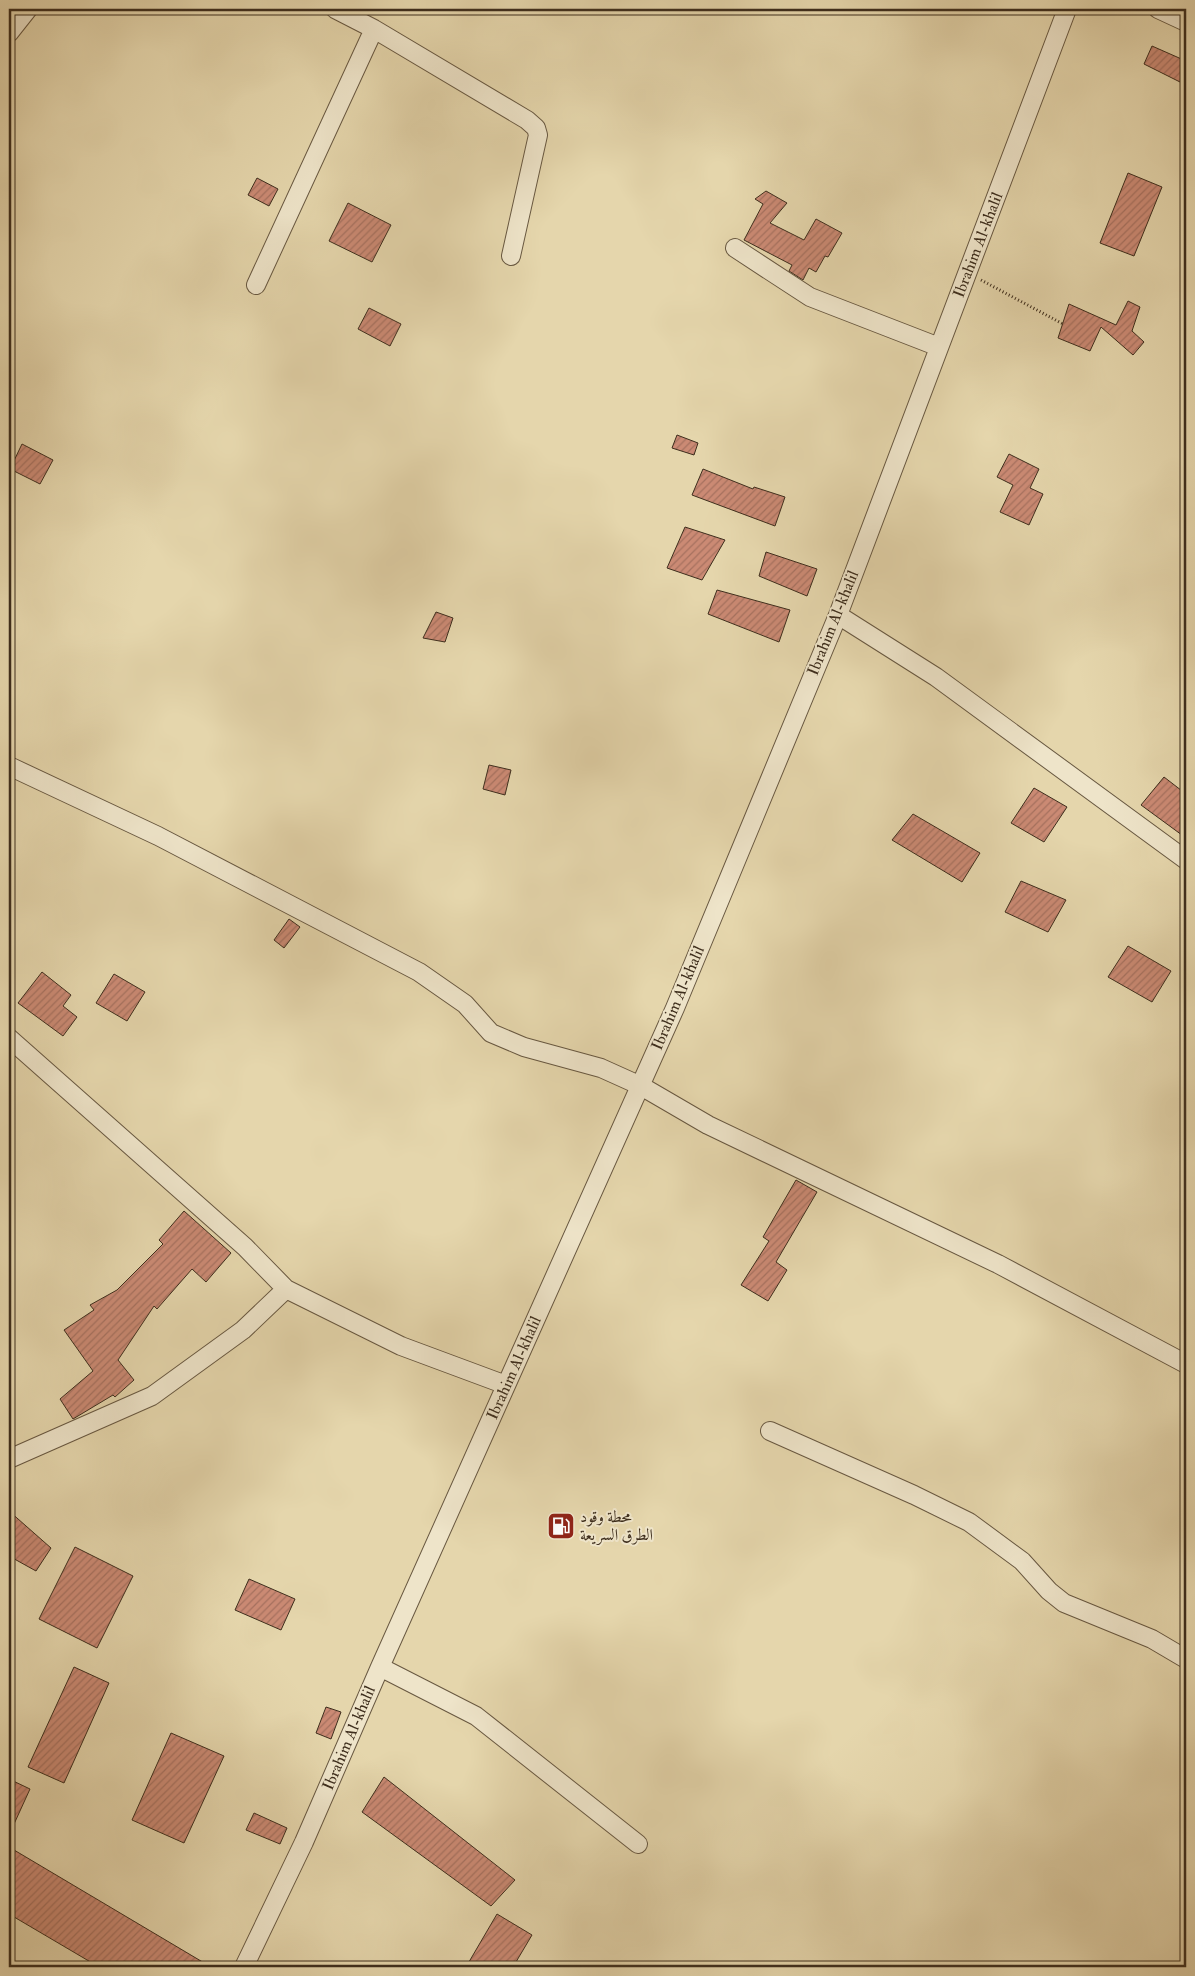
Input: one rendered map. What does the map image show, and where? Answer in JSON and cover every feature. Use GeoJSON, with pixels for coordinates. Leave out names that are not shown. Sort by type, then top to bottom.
{"type":"FeatureCollection","features":[{"type":"Feature","properties":{"kind":"street"},"geometry":{"type":"LineString","coordinates":[[9,33],[28,9]]}},
{"type":"Feature","properties":{"kind":"street"},"geometry":{"type":"LineString","coordinates":[[336,9],[374,29],[527,120],[536,128],[538,135],[511,256]]}},
{"type":"Feature","properties":{"kind":"street","name":"Ibrahim Al-khalil"},"geometry":{"type":"LineString","coordinates":[[244,1967],[304,1842],[380,1666],[641,1086],[838,615],[1067,9]]}},
{"type":"Feature","properties":{"kind":"street"},"geometry":{"type":"LineString","coordinates":[[1158,9],[1186,22]]}},
{"type":"Feature","properties":{"kind":"street"},"geometry":{"type":"LineString","coordinates":[[256,285],[374,29]]}},
{"type":"Feature","properties":{"kind":"street"},"geometry":{"type":"LineString","coordinates":[[735,248],[810,297],[939,347]]}},
{"type":"Feature","properties":{"kind":"street"},"geometry":{"type":"LineString","coordinates":[[838,615],[936,677],[1186,860]]}},
{"type":"Feature","properties":{"kind":"street"},"geometry":{"type":"LineString","coordinates":[[9,766],[158,836],[419,972],[465,1004],[491,1033],[524,1047],[601,1068],[641,1086],[708,1125],[998,1264],[1186,1364]]}},
{"type":"Feature","properties":{"kind":"street"},"geometry":{"type":"LineString","coordinates":[[9,1038],[245,1248],[286,1288],[401,1346],[506,1385]]}},
{"type":"Feature","properties":{"kind":"street"},"geometry":{"type":"LineString","coordinates":[[9,1460],[152,1396],[243,1330],[286,1288]]}},
{"type":"Feature","properties":{"kind":"street"},"geometry":{"type":"LineString","coordinates":[[770,1430],[969,1522],[1022,1561],[1049,1591],[1064,1603],[1152,1639],[1186,1659]]}},
{"type":"Feature","properties":{"kind":"street"},"geometry":{"type":"LineString","coordinates":[[380,1666],[476,1716],[638,1844]]}},
{"type":"Feature","properties":{"kind":"path"},"geometry":{"type":"LineString","coordinates":[[967,273],[1063,324]]}},
{"type":"Feature","properties":{"kind":"building"},"geometry":{"type":"Polygon","coordinates":[[[1152,46],[1186,61],[1186,85],[1144,64],[1152,46]]]}},
{"type":"Feature","properties":{"kind":"building"},"geometry":{"type":"Polygon","coordinates":[[[1128,173],[1162,187],[1134,256],[1100,243],[1128,173]]]}},
{"type":"Feature","properties":{"kind":"building"},"geometry":{"type":"Polygon","coordinates":[[[257,178],[278,189],[269,206],[248,195],[257,178]]]}},
{"type":"Feature","properties":{"kind":"building"},"geometry":{"type":"Polygon","coordinates":[[[766,191],[787,203],[770,223],[804,240],[816,219],[842,233],[828,257],[825,256],[816,272],[809,268],[803,280],[789,271],[792,265],[744,240],[763,204],[755,199],[766,191]]]}},
{"type":"Feature","properties":{"kind":"building"},"geometry":{"type":"Polygon","coordinates":[[[348,203],[391,225],[372,262],[329,241],[348,203]]]}},
{"type":"Feature","properties":{"kind":"building"},"geometry":{"type":"Polygon","coordinates":[[[1128,301],[1140,307],[1132,331],[1144,342],[1133,355],[1101,327],[1090,351],[1058,338],[1069,304],[1116,325],[1128,301]]]}},
{"type":"Feature","properties":{"kind":"building"},"geometry":{"type":"Polygon","coordinates":[[[369,308],[401,324],[390,346],[358,329],[369,308]]]}},
{"type":"Feature","properties":{"kind":"building"},"geometry":{"type":"Polygon","coordinates":[[[677,435],[698,443],[694,455],[672,448],[677,435]]]}},
{"type":"Feature","properties":{"kind":"building"},"geometry":{"type":"Polygon","coordinates":[[[22,444],[53,460],[40,484],[10,469],[22,444]]]}},
{"type":"Feature","properties":{"kind":"building"},"geometry":{"type":"Polygon","coordinates":[[[1009,454],[1039,469],[1030,488],[1043,494],[1029,525],[1000,512],[1013,485],[997,477],[1009,454]]]}},
{"type":"Feature","properties":{"kind":"building"},"geometry":{"type":"Polygon","coordinates":[[[703,469],[753,489],[754,487],[785,497],[775,526],[692,495],[703,469]]]}},
{"type":"Feature","properties":{"kind":"building"},"geometry":{"type":"Polygon","coordinates":[[[685,527],[725,540],[702,580],[667,568],[685,527]]]}},
{"type":"Feature","properties":{"kind":"building"},"geometry":{"type":"Polygon","coordinates":[[[766,552],[817,569],[807,596],[759,576],[766,552]]]}},
{"type":"Feature","properties":{"kind":"building"},"geometry":{"type":"Polygon","coordinates":[[[717,590],[790,610],[779,642],[708,614],[717,590]]]}},
{"type":"Feature","properties":{"kind":"building"},"geometry":{"type":"Polygon","coordinates":[[[436,612],[453,618],[445,642],[423,638],[436,612]]]}},
{"type":"Feature","properties":{"kind":"building"},"geometry":{"type":"Polygon","coordinates":[[[489,765],[511,770],[505,795],[483,789],[489,765]]]}},
{"type":"Feature","properties":{"kind":"building"},"geometry":{"type":"Polygon","coordinates":[[[1164,777],[1186,794],[1186,838],[1141,805],[1164,777]]]}},
{"type":"Feature","properties":{"kind":"building"},"geometry":{"type":"Polygon","coordinates":[[[1034,788],[1067,807],[1044,842],[1011,823],[1034,788]]]}},
{"type":"Feature","properties":{"kind":"building"},"geometry":{"type":"Polygon","coordinates":[[[913,814],[980,853],[962,882],[892,840],[913,814]]]}},
{"type":"Feature","properties":{"kind":"building"},"geometry":{"type":"Polygon","coordinates":[[[1021,881],[1066,900],[1048,932],[1005,912],[1021,881]]]}},
{"type":"Feature","properties":{"kind":"building"},"geometry":{"type":"Polygon","coordinates":[[[289,919],[300,927],[284,948],[274,940],[289,919]]]}},
{"type":"Feature","properties":{"kind":"building"},"geometry":{"type":"Polygon","coordinates":[[[1128,946],[1171,971],[1152,1002],[1108,977],[1128,946]]]}},
{"type":"Feature","properties":{"kind":"building"},"geometry":{"type":"Polygon","coordinates":[[[42,972],[71,995],[63,1006],[77,1017],[63,1036],[18,1003],[42,972]]]}},
{"type":"Feature","properties":{"kind":"building"},"geometry":{"type":"Polygon","coordinates":[[[114,974],[145,992],[127,1021],[96,1003],[114,974]]]}},
{"type":"Feature","properties":{"kind":"building"},"geometry":{"type":"Polygon","coordinates":[[[796,1180],[817,1192],[776,1262],[787,1270],[768,1301],[741,1285],[769,1241],[763,1237],[796,1180]]]}},
{"type":"Feature","properties":{"kind":"building"},"geometry":{"type":"Polygon","coordinates":[[[184,1211],[231,1253],[206,1282],[192,1269],[157,1309],[154,1306],[118,1360],[134,1380],[115,1397],[113,1395],[73,1419],[60,1399],[93,1371],[64,1330],[94,1310],[90,1305],[117,1290],[163,1244],[159,1240],[184,1211]]]}},
{"type":"Feature","properties":{"kind":"building"},"geometry":{"type":"Polygon","coordinates":[[[9,1511],[51,1548],[36,1571],[9,1556],[9,1511]]]}},
{"type":"Feature","properties":{"kind":"building"},"geometry":{"type":"Polygon","coordinates":[[[75,1547],[133,1576],[97,1648],[39,1619],[75,1547]]]}},
{"type":"Feature","properties":{"kind":"building"},"geometry":{"type":"Polygon","coordinates":[[[249,1579],[295,1599],[281,1630],[235,1610],[249,1579]]]}},
{"type":"Feature","properties":{"kind":"building"},"geometry":{"type":"Polygon","coordinates":[[[74,1667],[109,1683],[64,1783],[28,1767],[74,1667]]]}},
{"type":"Feature","properties":{"kind":"building"},"geometry":{"type":"Polygon","coordinates":[[[326,1707],[341,1712],[331,1739],[316,1733],[326,1707]]]}},
{"type":"Feature","properties":{"kind":"building"},"geometry":{"type":"Polygon","coordinates":[[[171,1733],[224,1756],[184,1843],[132,1820],[171,1733]]]}},
{"type":"Feature","properties":{"kind":"building"},"geometry":{"type":"Polygon","coordinates":[[[384,1777],[515,1880],[491,1906],[362,1812],[384,1777]]]}},
{"type":"Feature","properties":{"kind":"building"},"geometry":{"type":"Polygon","coordinates":[[[9,1779],[30,1789],[9,1835],[9,1779]]]}},
{"type":"Feature","properties":{"kind":"building"},"geometry":{"type":"Polygon","coordinates":[[[254,1813],[287,1828],[280,1844],[246,1830],[254,1813]]]}},
{"type":"Feature","properties":{"kind":"building"},"geometry":{"type":"Polygon","coordinates":[[[9,1847],[211,1967],[99,1967],[9,1914],[9,1847]]]}},
{"type":"Feature","properties":{"kind":"building"},"geometry":{"type":"Polygon","coordinates":[[[497,1914],[532,1935],[513,1967],[466,1967],[497,1914]]]}},
{"type":"Feature","properties":{"kind":"place","name":"محطة وقود الطرق السريعة"},"geometry":{"type":"Point","coordinates":[561,1526]}}]}
